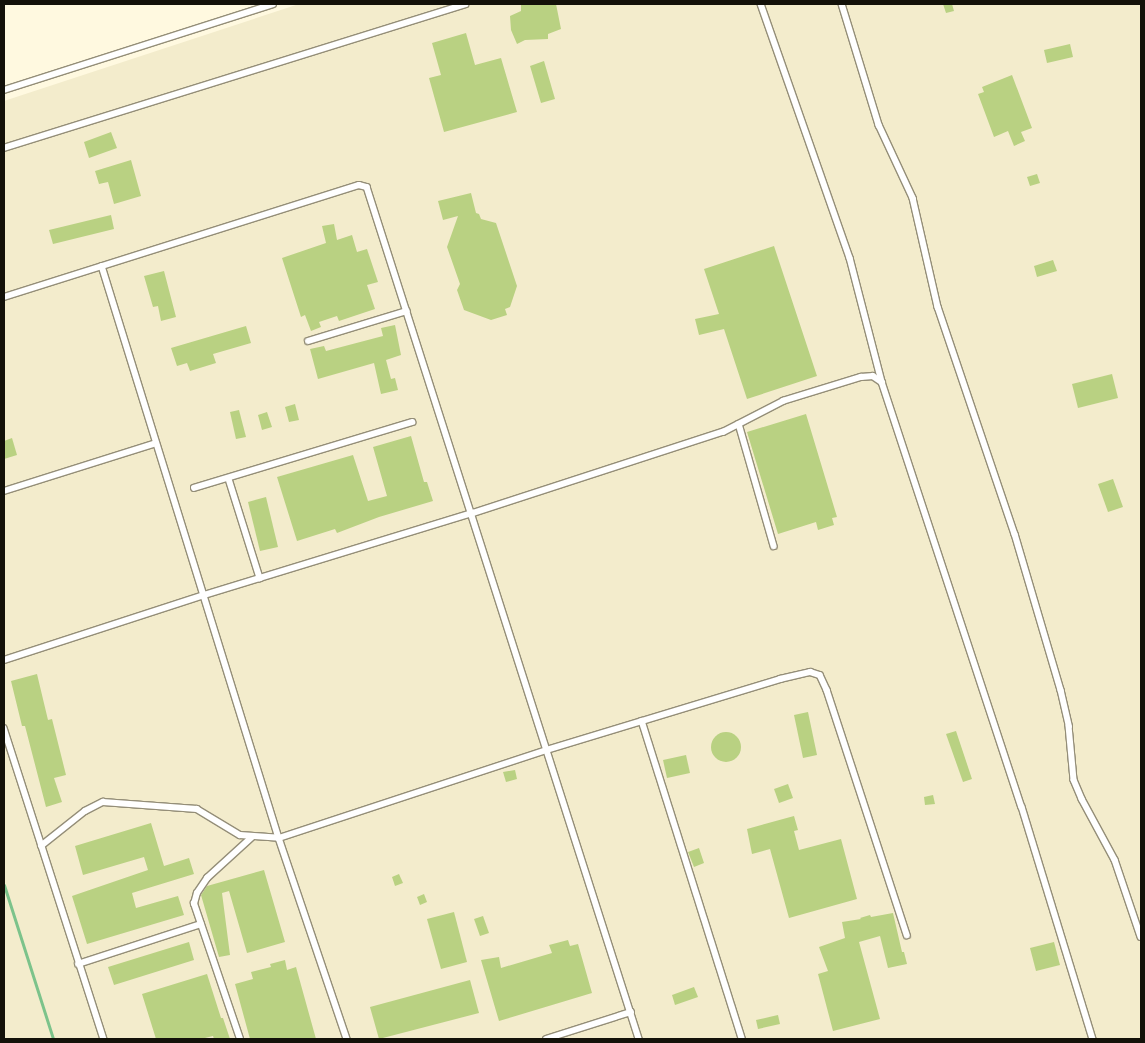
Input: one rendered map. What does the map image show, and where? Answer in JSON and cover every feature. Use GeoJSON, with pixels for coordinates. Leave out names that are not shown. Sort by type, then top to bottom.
{"type":"FeatureCollection","features":[{"type":"Feature","properties":{"kind":"lane"},"geometry":{"type":"LineString","coordinates":[[4,90],[273,4]]}},
{"type":"Feature","properties":{"kind":"lane"},"geometry":{"type":"LineString","coordinates":[[4,148],[465,4]]}},
{"type":"Feature","properties":{"kind":"lane"},"geometry":{"type":"LineString","coordinates":[[761,4],[850,258],[882,382],[1022,808],[1093,1039]]}},
{"type":"Feature","properties":{"kind":"lane"},"geometry":{"type":"LineString","coordinates":[[842,4],[879,125],[912,198],[938,307],[1015,534],[1061,690],[1069,726],[1074,780],[1082,799],[1116,860],[1141,937]]}},
{"type":"Feature","properties":{"kind":"lane"},"geometry":{"type":"LineString","coordinates":[[4,297],[360,185],[367,187],[473,512],[639,1039]]}},
{"type":"Feature","properties":{"kind":"lane"},"geometry":{"type":"LineString","coordinates":[[102,266],[279,838],[348,1039]]}},
{"type":"Feature","properties":{"kind":"lane"},"geometry":{"type":"LineString","coordinates":[[308,340],[407,311]]}},
{"type":"Feature","properties":{"kind":"lane"},"geometry":{"type":"LineString","coordinates":[[4,660],[204,595],[723,432],[783,401],[861,377],[873,376],[882,382]]}},
{"type":"Feature","properties":{"kind":"lane"},"geometry":{"type":"LineString","coordinates":[[194,488],[229,479],[412,422]]}},
{"type":"Feature","properties":{"kind":"lane"},"geometry":{"type":"LineString","coordinates":[[738,424],[774,546]]}},
{"type":"Feature","properties":{"kind":"lane"},"geometry":{"type":"LineString","coordinates":[[4,491],[156,443]]}},
{"type":"Feature","properties":{"kind":"lane"},"geometry":{"type":"LineString","coordinates":[[229,479],[260,578]]}},
{"type":"Feature","properties":{"kind":"lane"},"geometry":{"type":"LineString","coordinates":[[41,846],[84,811],[103,802],[198,809],[240,835],[279,838],[547,750],[780,679],[810,672],[820,675],[827,690],[907,935]]}},
{"type":"Feature","properties":{"kind":"lane"},"geometry":{"type":"LineString","coordinates":[[642,721],[742,1039]]}},
{"type":"Feature","properties":{"kind":"lane"},"geometry":{"type":"LineString","coordinates":[[4,728],[78,964],[104,1039]]}},
{"type":"Feature","properties":{"kind":"lane"},"geometry":{"type":"LineString","coordinates":[[240,1039],[194,904],[197,894],[207,878],[252,837]]}},
{"type":"Feature","properties":{"kind":"lane"},"geometry":{"type":"LineString","coordinates":[[78,964],[200,924]]}},
{"type":"Feature","properties":{"kind":"lane"},"geometry":{"type":"LineString","coordinates":[[546,1039],[631,1012]]}},
{"type":"Feature","properties":{"kind":"shaded area"},"geometry":{"type":"Polygon","coordinates":[[[299,4],[1141,4],[1141,1039],[4,1039],[4,101],[299,4]]]}},
{"type":"Feature","properties":{"kind":"building"},"geometry":{"type":"Polygon","coordinates":[[[521,4],[556,4],[561,29],[548,34],[548,39],[525,40],[517,44],[511,30],[510,16],[521,11],[521,4]]]}},
{"type":"Feature","properties":{"kind":"building"},"geometry":{"type":"Polygon","coordinates":[[[943,4],[952,4],[954,11],[946,13],[943,4]]]}},
{"type":"Feature","properties":{"kind":"building"},"geometry":{"type":"Polygon","coordinates":[[[466,33],[475,65],[501,58],[517,112],[444,132],[429,78],[441,75],[432,43],[466,33]]]}},
{"type":"Feature","properties":{"kind":"building"},"geometry":{"type":"Polygon","coordinates":[[[1070,44],[1073,57],[1047,63],[1044,50],[1070,44]]]}},
{"type":"Feature","properties":{"kind":"building"},"geometry":{"type":"Polygon","coordinates":[[[544,61],[555,99],[541,103],[530,66],[544,61]]]}},
{"type":"Feature","properties":{"kind":"building"},"geometry":{"type":"Polygon","coordinates":[[[1012,75],[1032,128],[1021,132],[1025,141],[1014,146],[1008,131],[994,137],[978,94],[984,92],[982,87],[1012,75]]]}},
{"type":"Feature","properties":{"kind":"building"},"geometry":{"type":"Polygon","coordinates":[[[111,132],[117,148],[89,158],[84,142],[111,132]]]}},
{"type":"Feature","properties":{"kind":"building"},"geometry":{"type":"Polygon","coordinates":[[[131,160],[141,196],[114,204],[108,182],[99,184],[95,171],[131,160]]]}},
{"type":"Feature","properties":{"kind":"building"},"geometry":{"type":"Polygon","coordinates":[[[1037,174],[1040,183],[1030,186],[1027,177],[1037,174]]]}},
{"type":"Feature","properties":{"kind":"building"},"geometry":{"type":"Polygon","coordinates":[[[471,193],[476,213],[479,214],[481,219],[496,223],[517,286],[510,307],[505,309],[507,315],[491,320],[464,310],[457,290],[460,284],[447,247],[458,216],[443,220],[438,201],[471,193]]]}},
{"type":"Feature","properties":{"kind":"building"},"geometry":{"type":"Polygon","coordinates":[[[111,215],[114,229],[53,244],[49,230],[111,215]]]}},
{"type":"Feature","properties":{"kind":"building"},"geometry":{"type":"Polygon","coordinates":[[[334,224],[337,240],[352,235],[357,252],[367,249],[378,282],[367,285],[375,309],[339,321],[337,316],[319,322],[321,327],[311,331],[305,315],[301,317],[282,258],[326,243],[322,226],[334,224]]]}},
{"type":"Feature","properties":{"kind":"building"},"geometry":{"type":"Polygon","coordinates":[[[774,246],[817,376],[747,399],[724,329],[699,335],[695,319],[719,314],[704,269],[774,246]]]}},
{"type":"Feature","properties":{"kind":"building"},"geometry":{"type":"Polygon","coordinates":[[[1053,260],[1057,271],[1037,277],[1034,266],[1053,260]]]}},
{"type":"Feature","properties":{"kind":"building"},"geometry":{"type":"Polygon","coordinates":[[[164,271],[176,317],[161,321],[158,306],[153,307],[144,276],[164,271]]]}},
{"type":"Feature","properties":{"kind":"building"},"geometry":{"type":"Polygon","coordinates":[[[395,325],[401,355],[386,360],[391,379],[395,378],[398,390],[381,394],[374,363],[318,379],[310,349],[324,346],[326,351],[383,336],[381,328],[395,325]]]}},
{"type":"Feature","properties":{"kind":"building"},"geometry":{"type":"Polygon","coordinates":[[[246,326],[251,343],[213,354],[216,363],[190,371],[187,363],[177,366],[171,348],[246,326]]]}},
{"type":"Feature","properties":{"kind":"building"},"geometry":{"type":"Polygon","coordinates":[[[1112,374],[1118,398],[1078,408],[1072,384],[1112,374]]]}},
{"type":"Feature","properties":{"kind":"building"},"geometry":{"type":"Polygon","coordinates":[[[295,404],[299,420],[289,422],[285,407],[295,404]]]}},
{"type":"Feature","properties":{"kind":"building"},"geometry":{"type":"Polygon","coordinates":[[[239,410],[246,437],[236,439],[230,412],[239,410]]]}},
{"type":"Feature","properties":{"kind":"building"},"geometry":{"type":"Polygon","coordinates":[[[267,412],[272,427],[262,430],[258,415],[267,412]]]}},
{"type":"Feature","properties":{"kind":"building"},"geometry":{"type":"Polygon","coordinates":[[[806,414],[837,517],[832,518],[834,525],[818,530],[816,522],[778,534],[747,432],[806,414]]]}},
{"type":"Feature","properties":{"kind":"building"},"geometry":{"type":"Polygon","coordinates":[[[411,436],[424,482],[427,482],[433,501],[379,517],[337,533],[335,529],[297,541],[277,477],[353,455],[368,501],[387,496],[373,447],[411,436]]]}},
{"type":"Feature","properties":{"kind":"building"},"geometry":{"type":"Polygon","coordinates":[[[12,438],[17,455],[4,459],[4,441],[12,438]]]}},
{"type":"Feature","properties":{"kind":"building"},"geometry":{"type":"Polygon","coordinates":[[[1113,479],[1123,507],[1108,512],[1098,484],[1113,479]]]}},
{"type":"Feature","properties":{"kind":"building"},"geometry":{"type":"Polygon","coordinates":[[[266,497],[278,547],[260,551],[248,502],[266,497]]]}},
{"type":"Feature","properties":{"kind":"building"},"geometry":{"type":"Polygon","coordinates":[[[37,674],[48,720],[52,719],[66,775],[54,778],[62,802],[46,807],[11,681],[37,674]]]}},
{"type":"Feature","properties":{"kind":"building"},"geometry":{"type":"Polygon","coordinates":[[[808,712],[817,755],[803,758],[794,715],[808,712]]]}},
{"type":"Feature","properties":{"kind":"building"},"geometry":{"type":"Polygon","coordinates":[[[956,731],[972,779],[963,782],[946,734],[956,731]]]}},
{"type":"Feature","properties":{"kind":"building"},"geometry":{"type":"Polygon","coordinates":[[[726,732],[737,736],[741,747],[737,758],[726,762],[715,758],[711,747],[715,736],[726,732]]]}},
{"type":"Feature","properties":{"kind":"building"},"geometry":{"type":"Polygon","coordinates":[[[686,755],[690,773],[667,778],[663,760],[686,755]]]}},
{"type":"Feature","properties":{"kind":"building"},"geometry":{"type":"Polygon","coordinates":[[[515,770],[517,779],[506,782],[503,772],[515,770]]]}},
{"type":"Feature","properties":{"kind":"building"},"geometry":{"type":"Polygon","coordinates":[[[788,784],[793,798],[779,803],[774,789],[788,784]]]}},
{"type":"Feature","properties":{"kind":"building"},"geometry":{"type":"Polygon","coordinates":[[[933,795],[935,804],[925,805],[924,797],[933,795]]]}},
{"type":"Feature","properties":{"kind":"building"},"geometry":{"type":"Polygon","coordinates":[[[794,816],[798,830],[794,831],[799,850],[841,839],[857,899],[789,918],[770,849],[752,854],[747,829],[794,816]]]}},
{"type":"Feature","properties":{"kind":"building"},"geometry":{"type":"Polygon","coordinates":[[[151,823],[164,866],[189,858],[194,874],[132,893],[136,908],[178,896],[184,915],[87,944],[72,896],[148,870],[144,857],[83,875],[75,846],[151,823]]]}},
{"type":"Feature","properties":{"kind":"building"},"geometry":{"type":"Polygon","coordinates":[[[699,848],[704,863],[694,867],[688,852],[699,848]]]}},
{"type":"Feature","properties":{"kind":"building"},"geometry":{"type":"Polygon","coordinates":[[[264,870],[285,942],[247,953],[229,891],[222,893],[230,955],[219,957],[201,895],[207,886],[264,870]]]}},
{"type":"Feature","properties":{"kind":"building"},"geometry":{"type":"Polygon","coordinates":[[[399,874],[403,883],[395,886],[392,877],[399,874]]]}},
{"type":"Feature","properties":{"kind":"building"},"geometry":{"type":"Polygon","coordinates":[[[424,894],[427,902],[420,905],[417,897],[424,894]]]}},
{"type":"Feature","properties":{"kind":"building"},"geometry":{"type":"Polygon","coordinates":[[[454,912],[467,962],[441,969],[427,919],[454,912]]]}},
{"type":"Feature","properties":{"kind":"building"},"geometry":{"type":"Polygon","coordinates":[[[893,913],[902,952],[904,952],[907,964],[888,968],[880,936],[859,942],[880,1019],[833,1031],[818,974],[828,971],[819,947],[845,938],[842,922],[861,919],[870,915],[871,917],[893,913]]]}},
{"type":"Feature","properties":{"kind":"building"},"geometry":{"type":"Polygon","coordinates":[[[483,916],[489,933],[480,936],[474,919],[483,916]]]}},
{"type":"Feature","properties":{"kind":"building"},"geometry":{"type":"Polygon","coordinates":[[[568,940],[570,946],[578,944],[592,993],[499,1021],[481,960],[499,957],[501,968],[552,953],[549,945],[568,940]]]}},
{"type":"Feature","properties":{"kind":"building"},"geometry":{"type":"Polygon","coordinates":[[[189,942],[194,960],[114,985],[108,967],[189,942]]]}},
{"type":"Feature","properties":{"kind":"building"},"geometry":{"type":"Polygon","coordinates":[[[1054,942],[1060,965],[1036,971],[1030,948],[1054,942]]]}},
{"type":"Feature","properties":{"kind":"building"},"geometry":{"type":"Polygon","coordinates":[[[285,960],[287,970],[296,967],[316,1039],[250,1039],[235,984],[253,979],[251,972],[271,967],[270,964],[285,960]]]}},
{"type":"Feature","properties":{"kind":"building"},"geometry":{"type":"Polygon","coordinates":[[[207,974],[230,1039],[214,1039],[213,1036],[201,1039],[156,1039],[142,994],[207,974]]]}},
{"type":"Feature","properties":{"kind":"building"},"geometry":{"type":"Polygon","coordinates":[[[470,980],[479,1013],[379,1039],[370,1007],[470,980]]]}},
{"type":"Feature","properties":{"kind":"building"},"geometry":{"type":"Polygon","coordinates":[[[694,987],[698,997],[675,1005],[672,995],[694,987]]]}},
{"type":"Feature","properties":{"kind":"building"},"geometry":{"type":"Polygon","coordinates":[[[778,1015],[780,1024],[758,1029],[756,1020],[778,1015]]]}},
{"type":"Feature","properties":{"kind":"waterway"},"geometry":{"type":"LineString","coordinates":[[4,885],[53,1039]]}}]}
